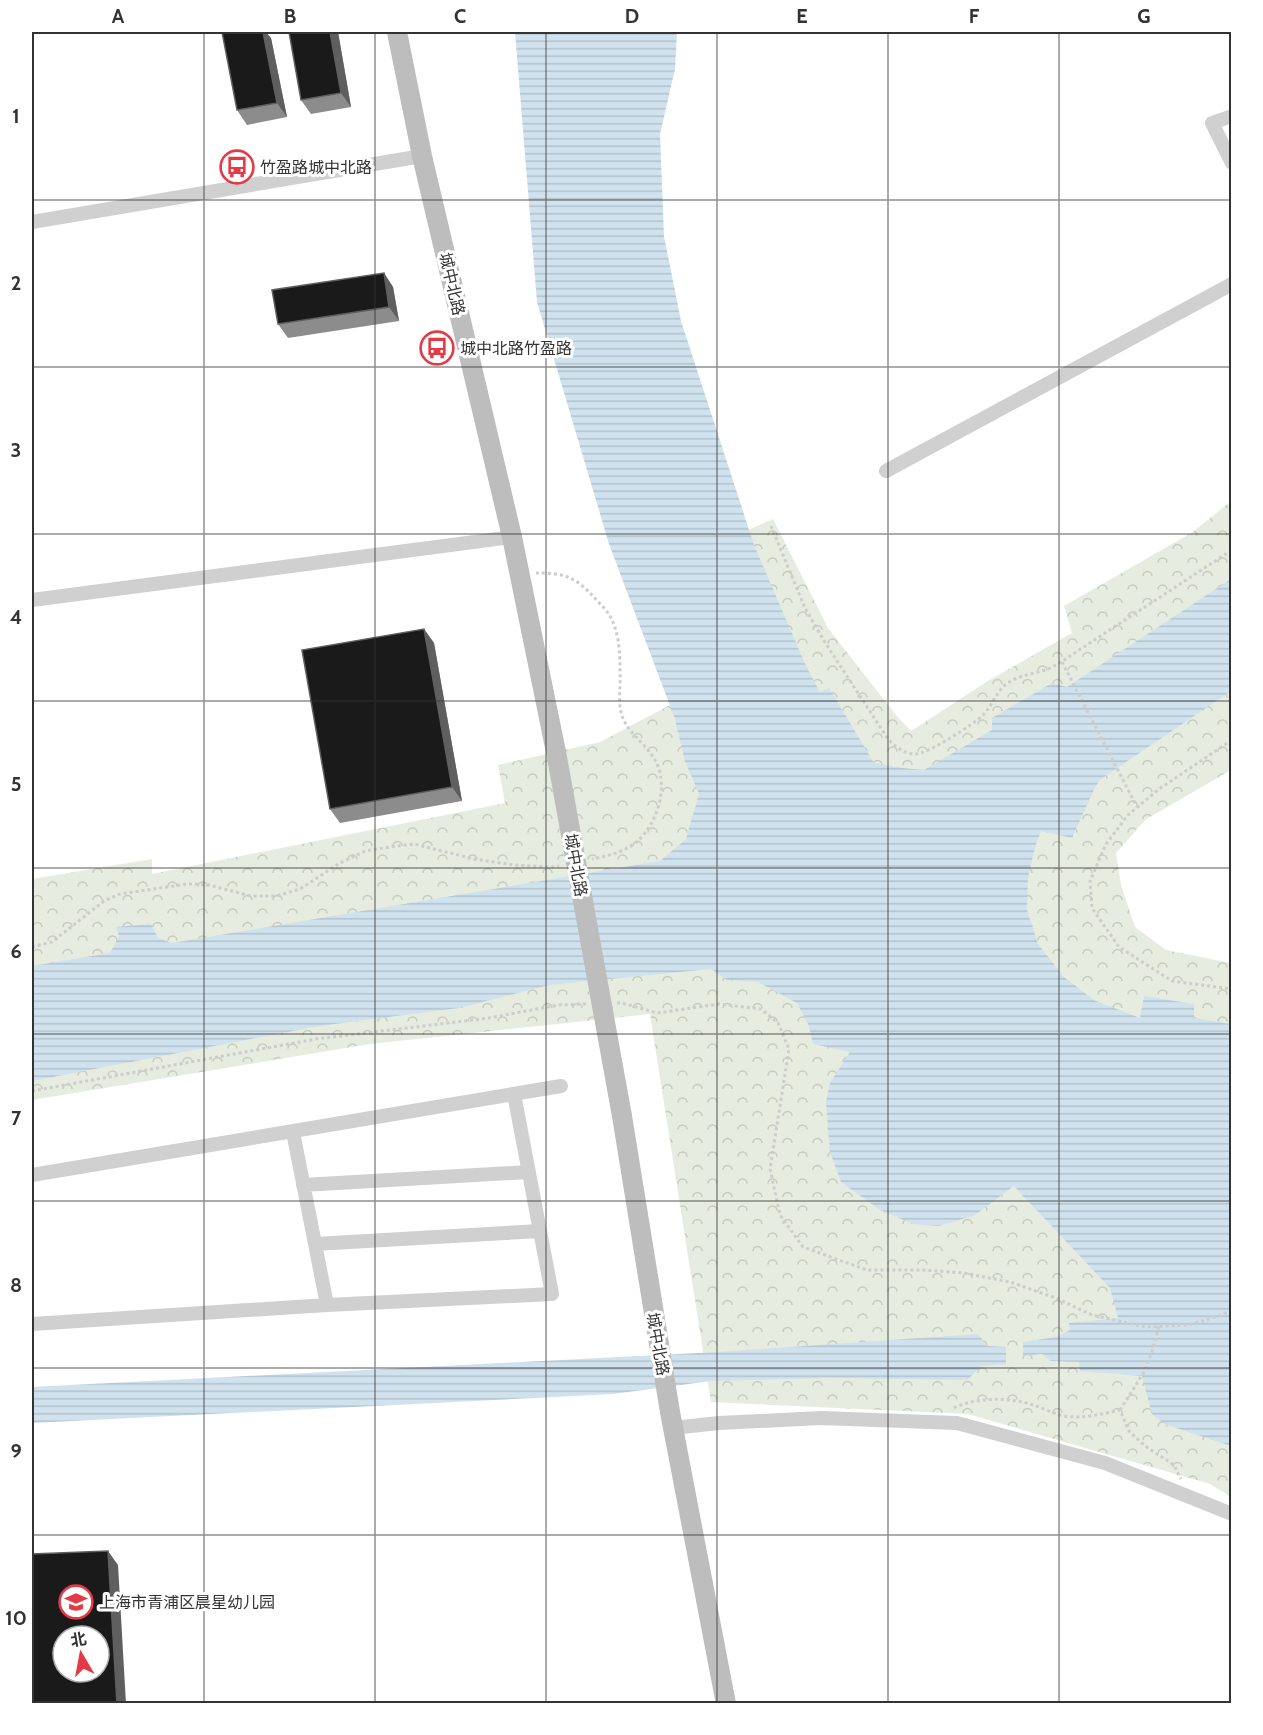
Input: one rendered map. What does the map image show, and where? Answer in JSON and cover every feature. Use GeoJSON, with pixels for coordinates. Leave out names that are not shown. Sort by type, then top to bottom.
{"type":"FeatureCollection","features":[{"type":"Feature","properties":{"kind":"street","name":"城中北路"},"geometry":{"type":"LineString","coordinates":[[397,32],[422,156],[512,537],[556,752],[622,1116],[671,1420],[726,1704]]}},
{"type":"Feature","properties":{"kind":"street"},"geometry":{"type":"LineString","coordinates":[[1232,116],[1212,123],[1232,164]]}},
{"type":"Feature","properties":{"kind":"street"},"geometry":{"type":"LineString","coordinates":[[32,222],[422,156]]}},
{"type":"Feature","properties":{"kind":"street"},"geometry":{"type":"LineString","coordinates":[[886,471],[1232,284]]}},
{"type":"Feature","properties":{"kind":"street"},"geometry":{"type":"LineString","coordinates":[[32,600],[512,537]]}},
{"type":"Feature","properties":{"kind":"street"},"geometry":{"type":"LineString","coordinates":[[32,1175],[561,1086]]}},
{"type":"Feature","properties":{"kind":"street"},"geometry":{"type":"LineString","coordinates":[[32,1324],[327,1305],[552,1294],[514,1094]]}},
{"type":"Feature","properties":{"kind":"street"},"geometry":{"type":"LineString","coordinates":[[293,1132],[327,1305]]}},
{"type":"Feature","properties":{"kind":"street"},"geometry":{"type":"LineString","coordinates":[[303,1185],[528,1172]]}},
{"type":"Feature","properties":{"kind":"street"},"geometry":{"type":"LineString","coordinates":[[315,1244],[540,1231]]}},
{"type":"Feature","properties":{"kind":"street"},"geometry":{"type":"LineString","coordinates":[[671,1420],[719,1423],[821,1418],[957,1424],[1105,1463],[1232,1514]]}},
{"type":"Feature","properties":{"kind":"path"},"geometry":{"type":"LineString","coordinates":[[771,525],[805,608],[821,635],[888,739],[901,751],[917,755],[971,725],[984,714],[1006,684],[1062,662],[1232,550]]}},
{"type":"Feature","properties":{"kind":"path"},"geometry":{"type":"LineString","coordinates":[[519,572],[553,574],[572,578],[590,593],[609,614],[618,638],[621,711],[624,722],[657,763],[661,780],[661,800],[646,833],[633,845],[614,855],[583,861]]}},
{"type":"Feature","properties":{"kind":"path"},"geometry":{"type":"LineString","coordinates":[[1062,662],[1137,807]]}},
{"type":"Feature","properties":{"kind":"path"},"geometry":{"type":"LineString","coordinates":[[1232,740],[1159,789],[1128,815],[1106,844],[1090,881],[1092,908],[1119,947],[1172,981],[1232,989]]}},
{"type":"Feature","properties":{"kind":"path"},"geometry":{"type":"LineString","coordinates":[[32,947],[52,942],[104,902],[120,894],[187,884],[208,885],[251,896],[276,896],[300,889],[340,863],[365,851],[390,847],[414,844],[514,866],[561,865]]}},
{"type":"Feature","properties":{"kind":"path"},"geometry":{"type":"LineString","coordinates":[[612,1004],[622,1003],[657,1013],[719,1004],[761,1009],[778,1023],[789,1049],[770,1168],[780,1215],[803,1247],[867,1270],[964,1273],[1010,1282],[1056,1298],[1092,1315],[1146,1327],[1188,1325],[1232,1310]]}},
{"type":"Feature","properties":{"kind":"path"},"geometry":{"type":"LineString","coordinates":[[32,1091],[316,1039],[489,1018],[558,1005],[590,1004]]}},
{"type":"Feature","properties":{"kind":"path"},"geometry":{"type":"LineString","coordinates":[[929,1422],[963,1404],[992,1399],[1029,1404],[1063,1416],[1091,1416],[1120,1410],[1144,1372],[1159,1326]]}},
{"type":"Feature","properties":{"kind":"path"},"geometry":{"type":"LineString","coordinates":[[1120,1410],[1129,1431],[1145,1446],[1174,1466],[1192,1498]]}},
{"type":"Feature","properties":{"kind":"green space"},"geometry":{"type":"Polygon","coordinates":[[[1231,501],[1231,770],[1145,820],[1116,853],[1121,885],[1135,927],[1166,950],[1231,963],[1231,1497],[1210,1484],[968,1414],[711,1402],[650,1014],[370,1044],[32,1100],[32,879],[152,859],[152,874],[505,803],[498,765],[600,742],[670,705],[624,584],[773,519],[828,628],[911,731],[988,681],[1072,633],[1064,606],[1193,532],[1231,501]]]}},
{"type":"Feature","properties":{"kind":"water"},"geometry":{"type":"Polygon","coordinates":[[[515,32],[677,32],[675,69],[660,134],[664,236],[681,321],[754,545],[806,666],[820,692],[829,688],[874,763],[924,770],[992,730],[992,718],[1052,683],[1067,687],[1231,579],[1231,691],[1101,779],[1095,787],[1072,838],[1041,831],[1028,878],[1027,910],[1038,944],[1064,977],[1094,1000],[1140,1018],[1144,996],[1194,1004],[1194,1018],[1231,1024],[1231,1446],[1164,1424],[1152,1414],[1142,1376],[1080,1371],[1079,1362],[1051,1361],[1042,1354],[1023,1356],[1023,1342],[1056,1337],[1070,1330],[1069,1323],[1118,1318],[1110,1288],[1014,1186],[975,1215],[939,1226],[913,1224],[880,1210],[841,1182],[830,1152],[826,1102],[830,1083],[850,1052],[813,1044],[809,1026],[797,1003],[758,982],[727,980],[711,969],[549,985],[459,1008],[319,1026],[32,1081],[32,966],[110,953],[119,936],[116,927],[151,924],[158,938],[172,943],[660,861],[686,839],[699,794],[685,761],[674,716],[609,544],[537,302],[515,32]]]}},
{"type":"Feature","properties":{"kind":"water"},"geometry":{"type":"Polygon","coordinates":[[[978,1334],[987,1346],[1006,1347],[1006,1364],[982,1366],[967,1380],[827,1378],[711,1381],[613,1394],[32,1423],[32,1387],[717,1352],[978,1334]]]}},
{"type":"Feature","properties":{"kind":"building"},"geometry":{"type":"Polygon","coordinates":[[[222,32],[263,32],[277,103],[237,110],[222,32]]]}},
{"type":"Feature","properties":{"kind":"building"},"geometry":{"type":"Polygon","coordinates":[[[289,32],[330,32],[341,93],[301,100],[289,32]]]}},
{"type":"Feature","properties":{"kind":"building"},"geometry":{"type":"Polygon","coordinates":[[[384,273],[389,307],[278,324],[272,290],[384,273]]]}},
{"type":"Feature","properties":{"kind":"building"},"geometry":{"type":"Polygon","coordinates":[[[424,629],[452,787],[330,809],[302,650],[424,629]]]}},
{"type":"Feature","properties":{"kind":"building","name":"上海市青浦区晨星幼儿园"},"geometry":{"type":"Polygon","coordinates":[[[108,1551],[117,1704],[32,1704],[32,1554],[108,1551]]]}},
{"type":"Feature","properties":{"kind":"place","name":"竹盈路城中北路"},"geometry":{"type":"Point","coordinates":[237,167]}},
{"type":"Feature","properties":{"kind":"place","name":"城中北路竹盈路"},"geometry":{"type":"Point","coordinates":[437,348]}},
{"type":"Feature","properties":{"kind":"place","name":"上海市青浦区晨星幼儿园"},"geometry":{"type":"Point","coordinates":[76,1602]}}]}
